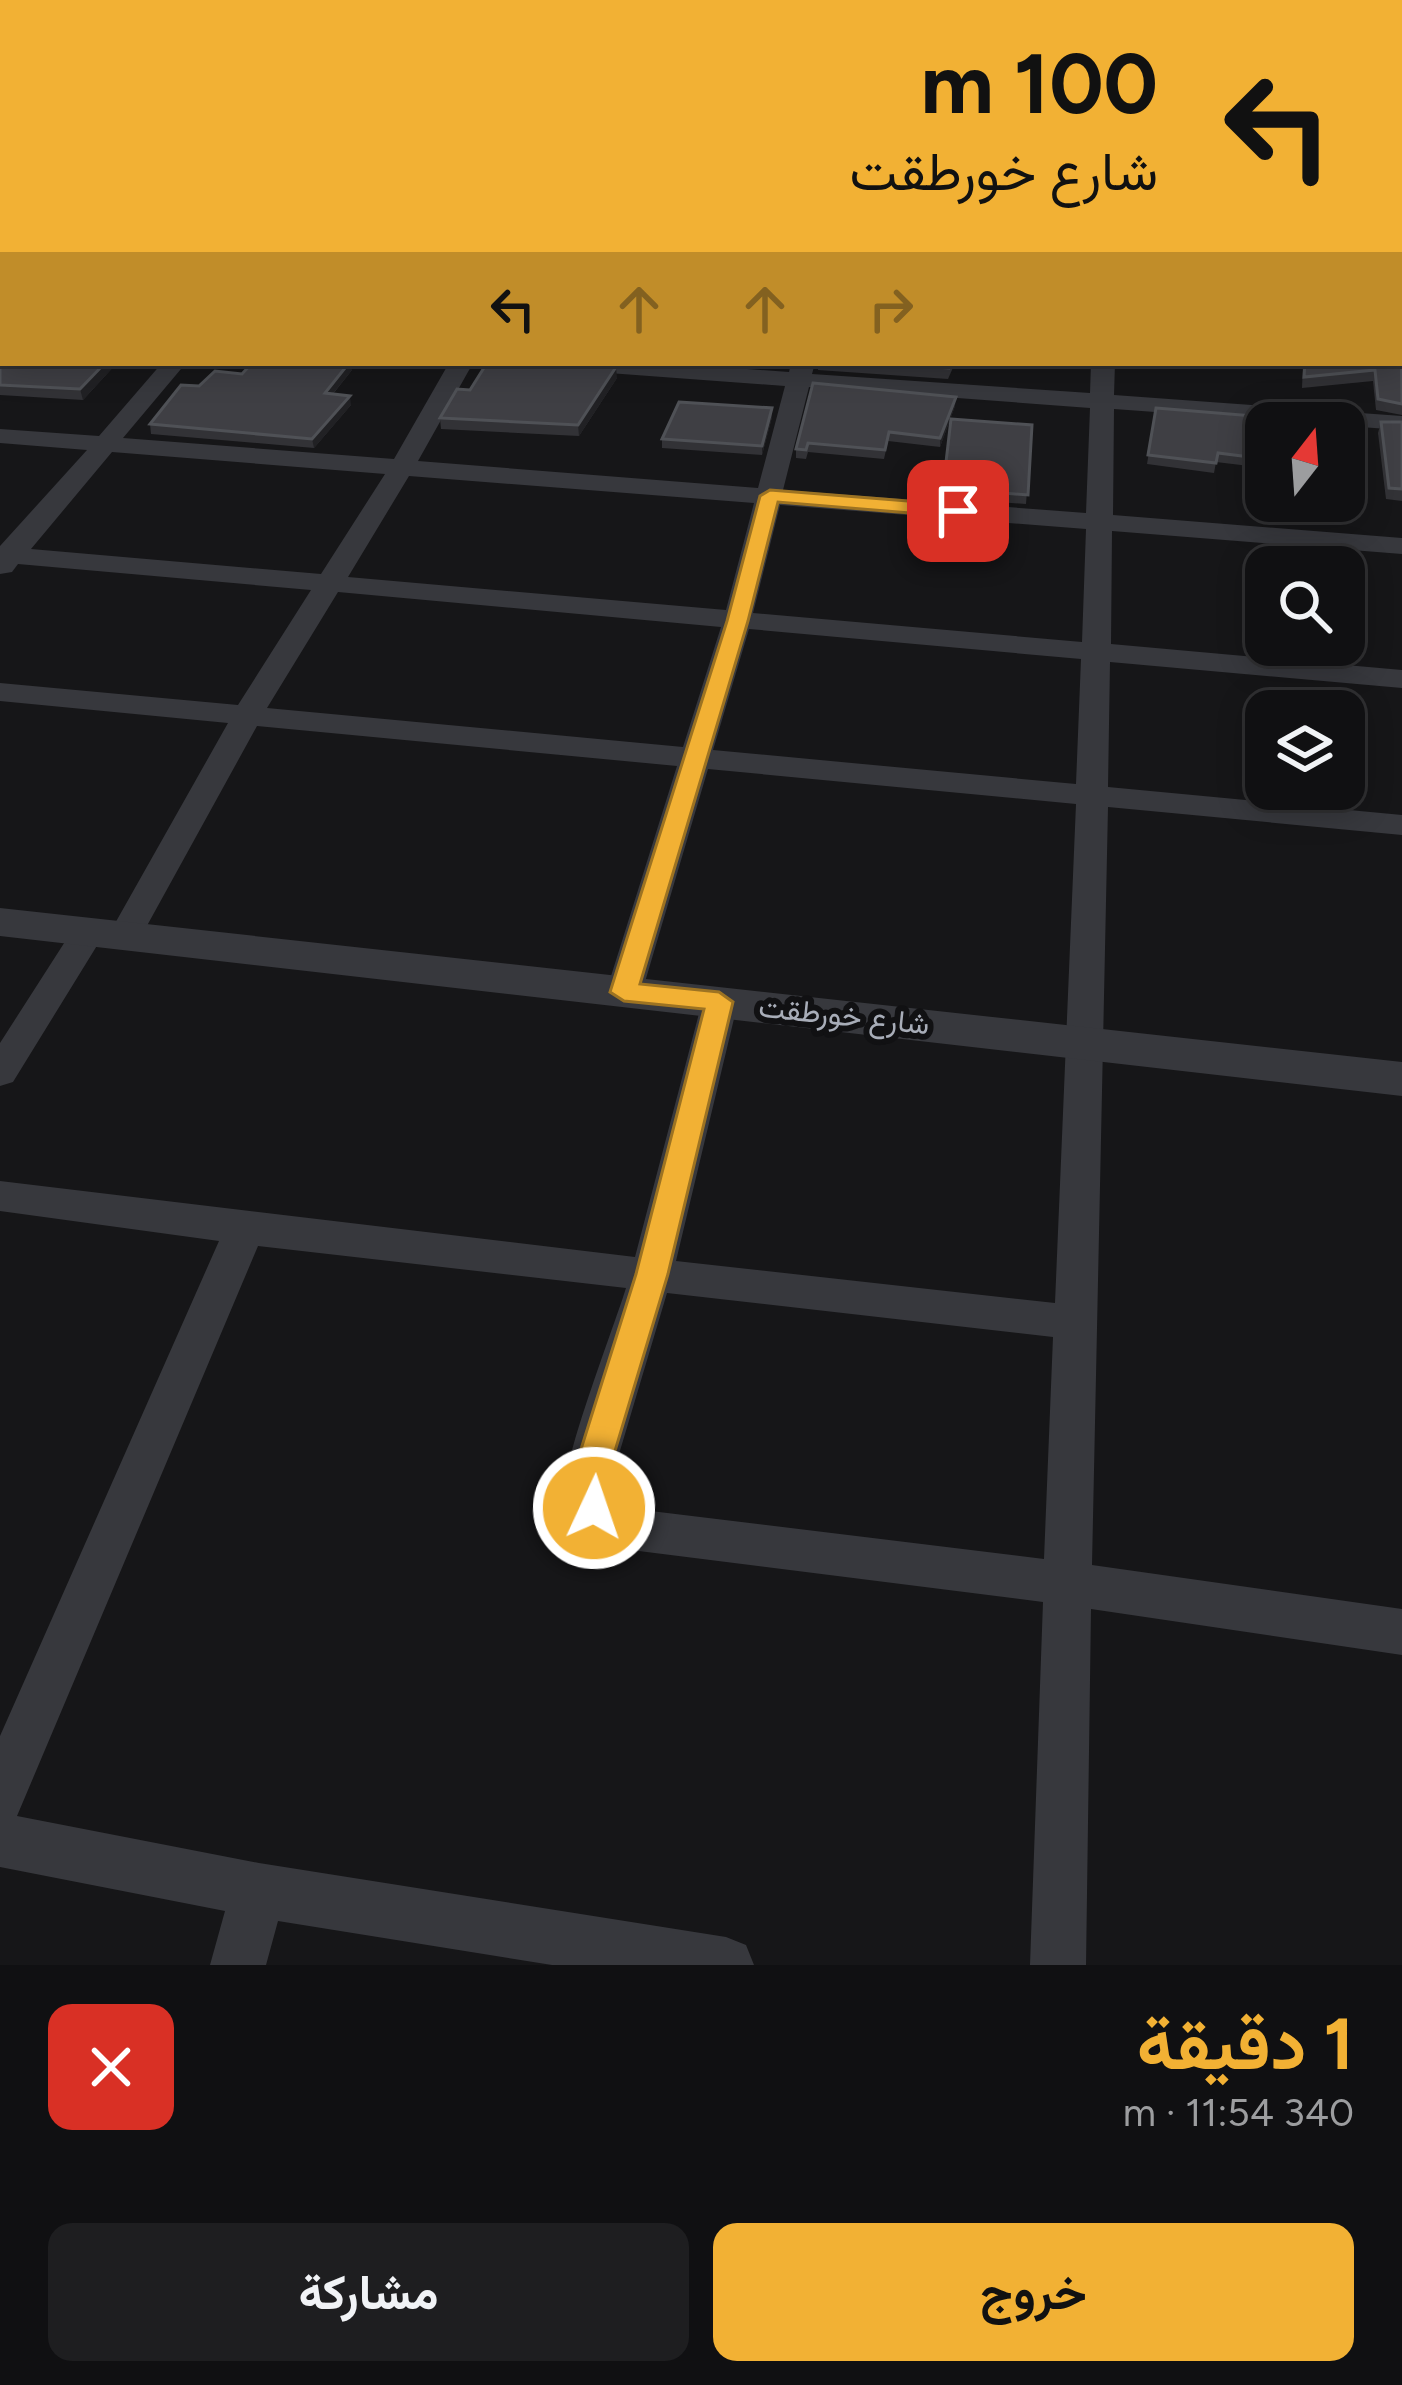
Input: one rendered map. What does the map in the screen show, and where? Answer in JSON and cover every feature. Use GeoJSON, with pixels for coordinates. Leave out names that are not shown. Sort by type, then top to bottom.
{"type":"FeatureCollection","features":[{"type":"Feature","properties":{"kind":"street"},"geometry":{"type":"LineString","coordinates":[[4,559],[171,366]]}},
{"type":"Feature","properties":{"kind":"street"},"geometry":{"type":"LineString","coordinates":[[0,1073],[108,932],[330,585],[459,366]]}},
{"type":"Feature","properties":{"kind":"street"},"geometry":{"type":"LineString","coordinates":[[646,366],[1102,382],[1402,423]]}},
{"type":"Feature","properties":{"kind":"street"},"geometry":{"type":"LineString","coordinates":[[624,992],[737,621],[801,372]]}},
{"type":"Feature","properties":{"kind":"street"},"geometry":{"type":"LineString","coordinates":[[1058,1965],[1066,1583],[1099,653],[1102,382]]}},
{"type":"Feature","properties":{"kind":"street"},"geometry":{"type":"LineString","coordinates":[[0,436],[1402,546]]}},
{"type":"Feature","properties":{"kind":"street"},"geometry":{"type":"LineString","coordinates":[[4,559],[1402,679]]}},
{"type":"Feature","properties":{"kind":"street"},"geometry":{"type":"LineString","coordinates":[[0,692],[1402,825]]}},
{"type":"Feature","properties":{"kind":"street","name":"شارع خورطقت"},"geometry":{"type":"LineString","coordinates":[[0,922],[1402,1079]]}},
{"type":"Feature","properties":{"kind":"street"},"geometry":{"type":"LineString","coordinates":[[719,1002],[652,1274],[588,1481],[594,1508],[615,1527],[1066,1583],[1402,1632]]}},
{"type":"Feature","properties":{"kind":"street"},"geometry":{"type":"LineString","coordinates":[[0,1196],[245,1229],[1078,1323]]}},
{"type":"Feature","properties":{"kind":"street"},"geometry":{"type":"LineString","coordinates":[[0,1797],[245,1229]]}},
{"type":"Feature","properties":{"kind":"street"},"geometry":{"type":"LineString","coordinates":[[0,1840],[259,1890],[725,1965]]}},
{"type":"Feature","properties":{"kind":"street"},"geometry":{"type":"LineString","coordinates":[[238,1965],[259,1890]]}},
{"type":"Feature","properties":{"kind":"building"},"geometry":{"type":"Polygon","coordinates":[[[0,366],[102,366],[80,389],[0,385],[0,366]]]}},
{"type":"Feature","properties":{"kind":"building"},"geometry":{"type":"Polygon","coordinates":[[[249,366],[347,366],[325,393],[350,396],[312,439],[150,424],[181,385],[199,386],[215,371],[242,374],[249,366]]]}},
{"type":"Feature","properties":{"kind":"building"},"geometry":{"type":"Polygon","coordinates":[[[485,366],[616,367],[578,425],[440,418],[457,389],[470,390],[485,366]]]}},
{"type":"Feature","properties":{"kind":"building"},"geometry":{"type":"Polygon","coordinates":[[[1305,366],[1402,366],[1402,404],[1378,399],[1375,370],[1304,377],[1305,366]]]}},
{"type":"Feature","properties":{"kind":"building"},"geometry":{"type":"Polygon","coordinates":[[[813,383],[956,397],[940,438],[889,432],[885,450],[808,443],[806,450],[796,449],[813,383]]]}},
{"type":"Feature","properties":{"kind":"building"},"geometry":{"type":"Polygon","coordinates":[[[679,402],[772,408],[762,446],[662,439],[679,402]]]}},
{"type":"Feature","properties":{"kind":"building"},"geometry":{"type":"Polygon","coordinates":[[[1156,408],[1245,415],[1245,456],[1218,453],[1216,463],[1148,455],[1156,408]]]}},
{"type":"Feature","properties":{"kind":"building"},"geometry":{"type":"Polygon","coordinates":[[[951,419],[1032,425],[1028,495],[943,488],[951,419]]]}},
{"type":"Feature","properties":{"kind":"building"},"geometry":{"type":"Polygon","coordinates":[[[1381,422],[1402,422],[1402,489],[1389,488],[1381,422]]]}},
{"type":"Feature","properties":{"kind":"route"},"geometry":{"type":"LineString","coordinates":[[594,1508],[588,1481],[652,1274],[719,1002],[624,992],[737,621],[770,496],[958,511]]}}]}
